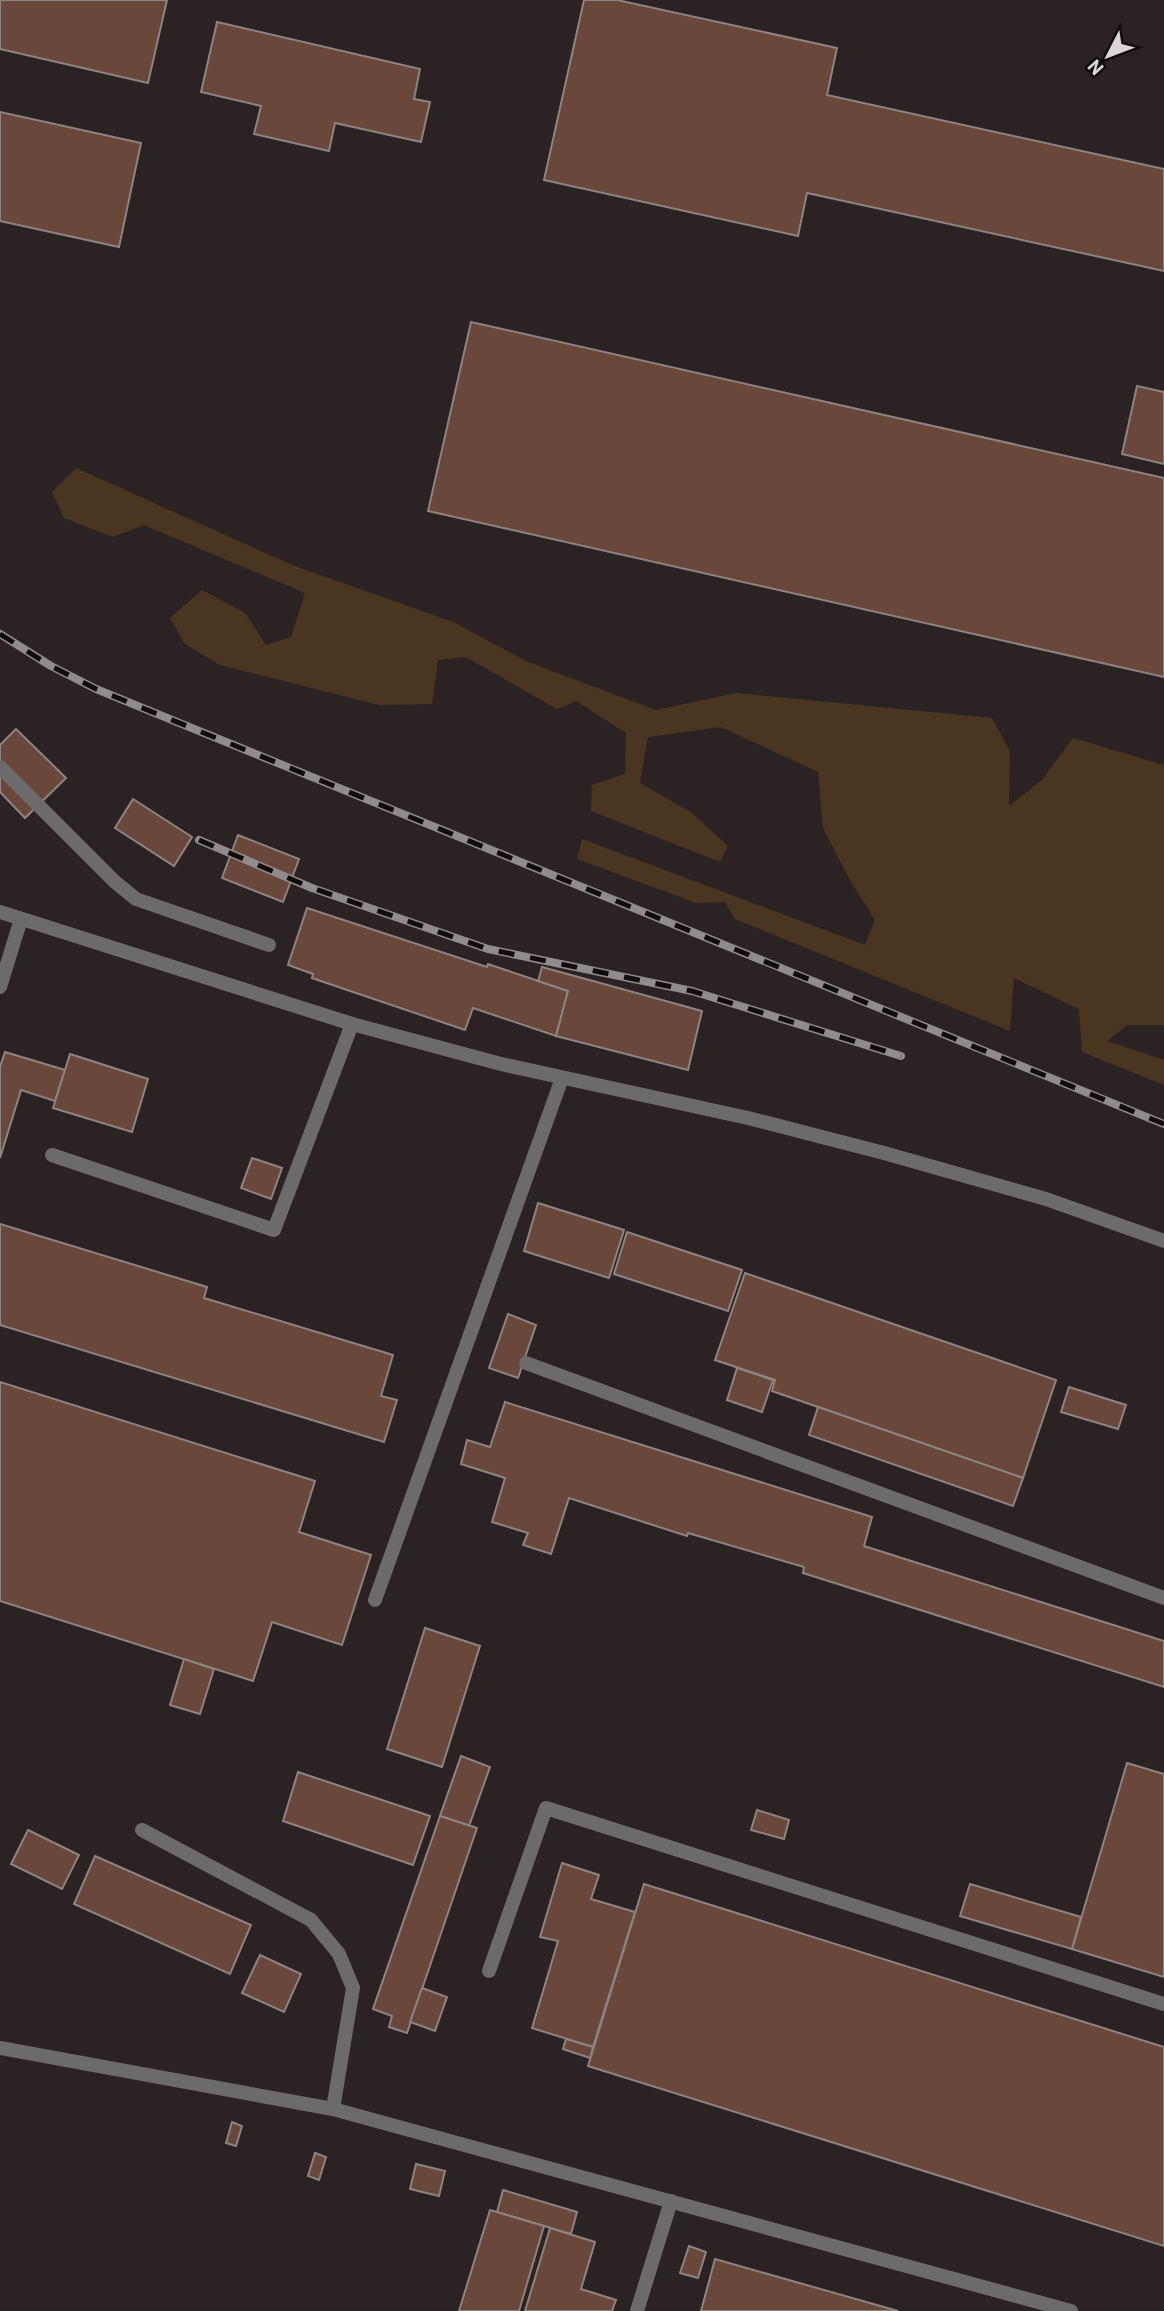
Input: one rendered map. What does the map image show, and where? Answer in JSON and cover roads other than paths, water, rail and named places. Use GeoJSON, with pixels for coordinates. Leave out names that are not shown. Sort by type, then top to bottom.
{"type":"FeatureCollection","features":[{"type":"Feature","properties":{"kind":"street"},"geometry":{"type":"LineString","coordinates":[[0,767],[114,881],[136,898],[269,946]]}},
{"type":"Feature","properties":{"kind":"street"},"geometry":{"type":"LineString","coordinates":[[0,912],[352,1024],[501,1065],[748,1118],[884,1153],[1045,1199],[1164,1241]]}},
{"type":"Feature","properties":{"kind":"street"},"geometry":{"type":"LineString","coordinates":[[0,987],[21,919]]}},
{"type":"Feature","properties":{"kind":"street"},"geometry":{"type":"LineString","coordinates":[[52,1155],[274,1230],[352,1024]]}},
{"type":"Feature","properties":{"kind":"street"},"geometry":{"type":"LineString","coordinates":[[375,1600],[562,1078]]}},
{"type":"Feature","properties":{"kind":"street"},"geometry":{"type":"LineString","coordinates":[[526,1363],[1164,1598]]}},
{"type":"Feature","properties":{"kind":"street"},"geometry":{"type":"LineString","coordinates":[[489,1971],[546,1808],[1164,2004]]}},
{"type":"Feature","properties":{"kind":"street"},"geometry":{"type":"LineString","coordinates":[[142,1830],[311,1920],[339,1954],[353,1988],[333,2109]]}},
{"type":"Feature","properties":{"kind":"street"},"geometry":{"type":"LineString","coordinates":[[0,2048],[333,2109],[1072,2311]]}},
{"type":"Feature","properties":{"kind":"street"},"geometry":{"type":"LineString","coordinates":[[637,2311],[671,2201]]}},
{"type":"Feature","properties":{"kind":"railway"},"geometry":{"type":"LineString","coordinates":[[0,634],[51,666],[96,689],[1164,1124]]}},
{"type":"Feature","properties":{"kind":"railway"},"geometry":{"type":"LineString","coordinates":[[199,840],[312,888],[488,949],[692,991],[901,1056]]}}]}
